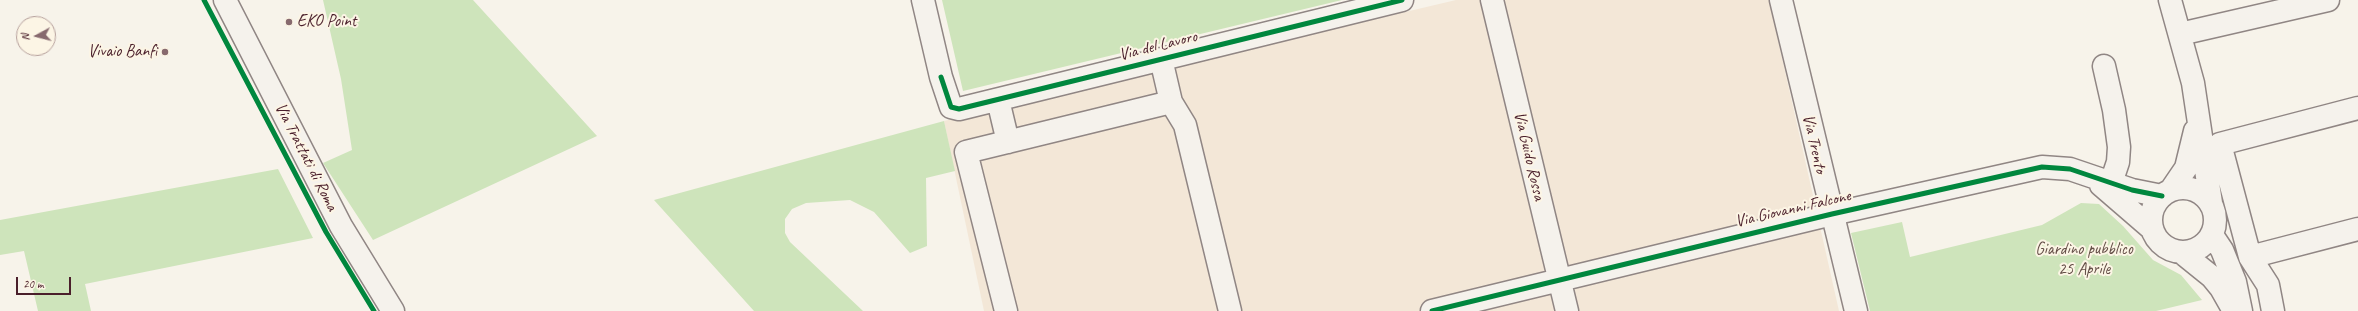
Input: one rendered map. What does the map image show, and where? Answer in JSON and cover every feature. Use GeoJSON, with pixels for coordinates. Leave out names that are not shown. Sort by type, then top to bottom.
{"type":"FeatureCollection","features":[{"type":"Feature","properties":{"kind":"street","name":"Via Trattati di Roma"},"geometry":{"type":"LineString","coordinates":[[225,0],[341,226],[392,311]]}},
{"type":"Feature","properties":{"kind":"street","name":"Via del Lavoro"},"geometry":{"type":"LineString","coordinates":[[923,0],[941,77],[951,107],[959,109],[1392,1]]}},
{"type":"Feature","properties":{"kind":"street","name":"Via Guido Rossa"},"geometry":{"type":"LineString","coordinates":[[1492,0],[1567,311]]}},
{"type":"Feature","properties":{"kind":"street","name":"Via Trento"},"geometry":{"type":"LineString","coordinates":[[1781,0],[1856,311]]}},
{"type":"Feature","properties":{"kind":"street"},"geometry":{"type":"LineString","coordinates":[[2170,0],[2192,83],[2197,114],[2212,217],[2199,248],[2181,252],[2171,250],[2163,245],[2152,229],[2152,211],[2186,168],[2194,140],[2197,114]]}},
{"type":"Feature","properties":{"kind":"street"},"geometry":{"type":"LineString","coordinates":[[2180,34],[2328,0]]}},
{"type":"Feature","properties":{"kind":"street"},"geometry":{"type":"LineString","coordinates":[[1161,59],[1171,102],[1186,125],[1230,311]]}},
{"type":"Feature","properties":{"kind":"street"},"geometry":{"type":"LineString","coordinates":[[2102,180],[2118,162],[2119,147],[2114,110],[2104,66]]}},
{"type":"Feature","properties":{"kind":"street"},"geometry":{"type":"LineString","coordinates":[[998,100],[1008,142]]}},
{"type":"Feature","properties":{"kind":"street"},"geometry":{"type":"LineString","coordinates":[[1006,311],[966,152],[1171,102]]}},
{"type":"Feature","properties":{"kind":"street"},"geometry":{"type":"LineString","coordinates":[[2273,311],[2268,285],[2250,257],[2237,213],[2220,144],[2358,108]]}},
{"type":"Feature","properties":{"kind":"street","name":"Via Giovanni Falcone"},"geometry":{"type":"LineString","coordinates":[[1432,311],[1832,214],[2042,167],[2070,169],[2132,190],[2166,193]]}},
{"type":"Feature","properties":{"kind":"street","name":"Via Giovanni Falcone"},"geometry":{"type":"LineString","coordinates":[[2102,180],[2152,229]]}},
{"type":"Feature","properties":{"kind":"street"},"geometry":{"type":"LineString","coordinates":[[2166,193],[2182,188],[2193,189],[2203,194],[2222,250],[2235,282],[2240,311]]}},
{"type":"Feature","properties":{"kind":"street"},"geometry":{"type":"LineString","coordinates":[[2212,217],[2237,213]]}},
{"type":"Feature","properties":{"kind":"street"},"geometry":{"type":"LineString","coordinates":[[2250,257],[2358,229]]}},
{"type":"Feature","properties":{"kind":"street"},"geometry":{"type":"LineString","coordinates":[[2181,252],[2212,277],[2221,288],[2234,311]]}},
{"type":"Feature","properties":{"kind":"shaded area"},"geometry":{"type":"Polygon","coordinates":[[[1456,0],[1769,0],[1839,311],[984,311],[944,121],[1456,0]]]}},
{"type":"Feature","properties":{"kind":"green space"},"geometry":{"type":"Polygon","coordinates":[[[323,0],[473,0],[597,136],[373,240],[323,163],[352,150],[341,79],[323,0]]]}},
{"type":"Feature","properties":{"kind":"green space"},"geometry":{"type":"Polygon","coordinates":[[[942,0],[1342,0],[963,91],[942,0]]]}},
{"type":"Feature","properties":{"kind":"green space"},"geometry":{"type":"Polygon","coordinates":[[[944,121],[955,171],[926,178],[927,246],[910,253],[874,212],[850,200],[806,203],[792,209],[785,219],[785,233],[790,242],[863,311],[754,311],[654,200],[944,121]]]}},
{"type":"Feature","properties":{"kind":"green space"},"geometry":{"type":"Polygon","coordinates":[[[278,169],[313,238],[85,284],[91,311],[38,311],[24,251],[0,255],[0,220],[278,169]]]}},
{"type":"Feature","properties":{"kind":"green space","name":"Giardino pubblico 25 Aprile"},"geometry":{"type":"Polygon","coordinates":[[[2081,203],[2099,204],[2123,226],[2153,260],[2181,275],[2202,300],[2156,311],[1870,311],[1851,233],[1902,222],[1910,257],[2042,225],[2081,203]]]}},
{"type":"Feature","properties":{"kind":"cycle path"},"geometry":{"type":"LineString","coordinates":[[204,0],[326,232],[374,311]]}},
{"type":"Feature","properties":{"kind":"cycle path"},"geometry":{"type":"LineString","coordinates":[[941,77],[951,107],[959,109],[1402,0]]}},
{"type":"Feature","properties":{"kind":"cycle path"},"geometry":{"type":"LineString","coordinates":[[1432,311],[1832,214],[2042,167],[2070,169],[2132,190],[2162,196]]}},
{"type":"Feature","properties":{"kind":"place","name":"EKO Point"},"geometry":{"type":"Point","coordinates":[289,22]}},
{"type":"Feature","properties":{"kind":"place","name":"Vivaio Banfi"},"geometry":{"type":"Point","coordinates":[165,52]}}]}
